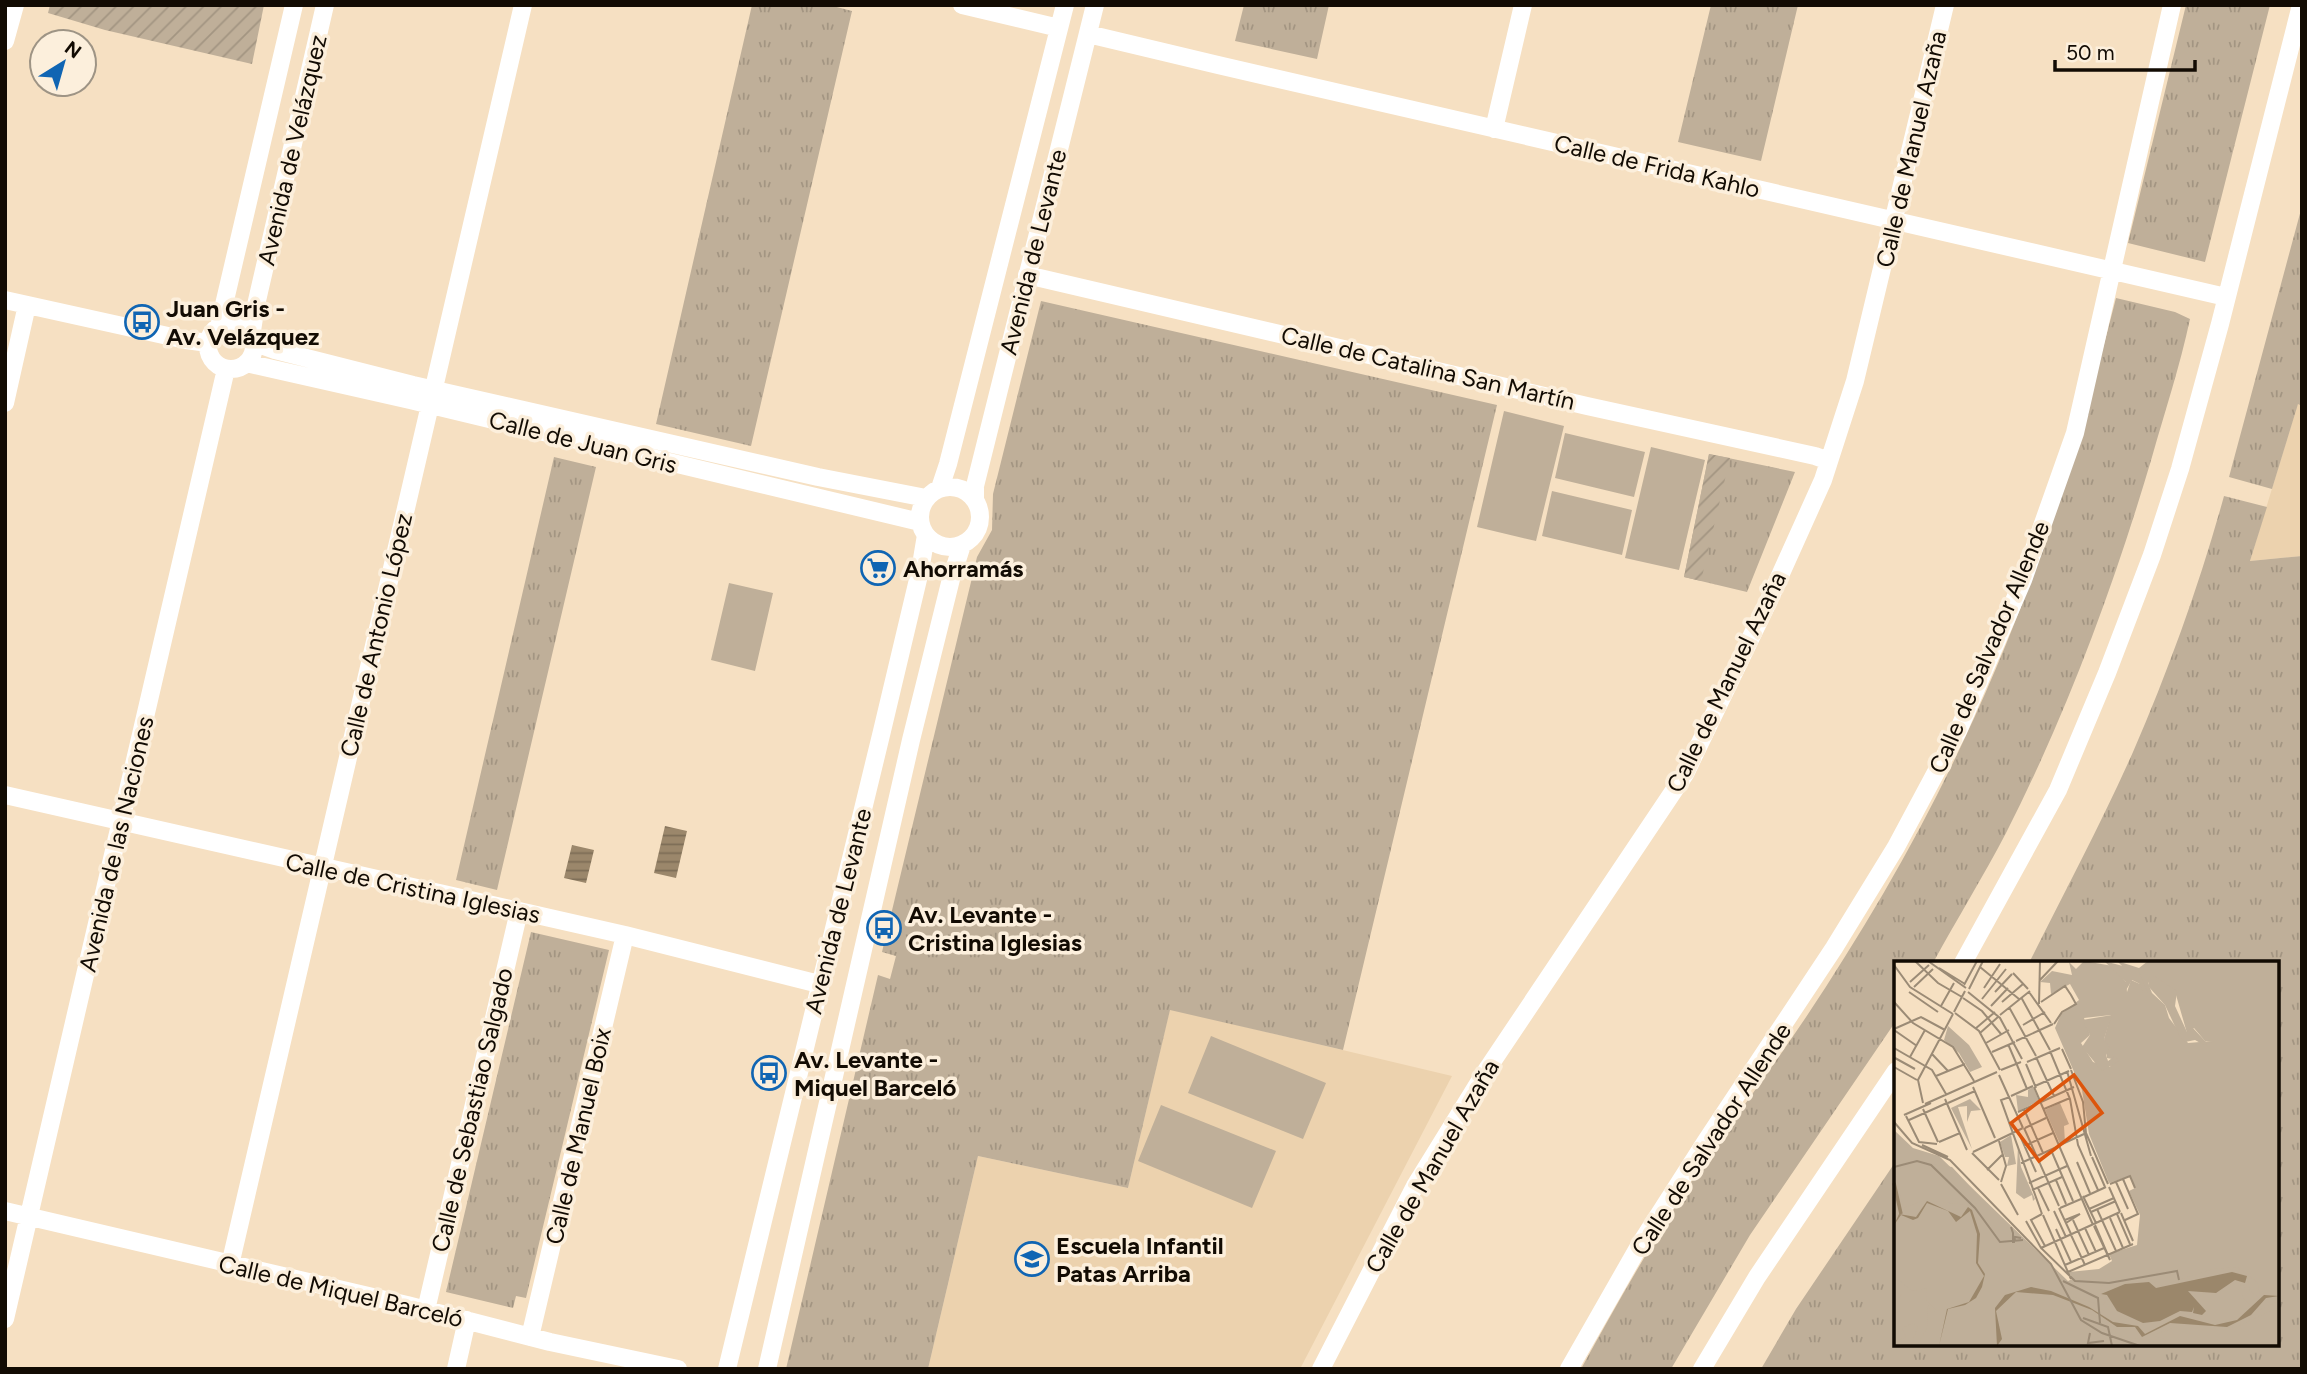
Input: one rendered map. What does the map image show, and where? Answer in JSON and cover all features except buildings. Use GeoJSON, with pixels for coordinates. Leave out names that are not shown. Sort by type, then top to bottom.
{"type":"FeatureCollection","features":[{"type":"Feature","properties":{"kind":"street"},"geometry":{"type":"LineString","coordinates":[[5,41],[15,5]]}},
{"type":"Feature","properties":{"kind":"street","name":"Avenida de Velázquez"},"geometry":{"type":"LineString","coordinates":[[219,326],[295,5]]}},
{"type":"Feature","properties":{"kind":"street","name":"Avenida de Velázquez"},"geometry":{"type":"LineString","coordinates":[[252,339],[256,305],[325,5]]}},
{"type":"Feature","properties":{"kind":"street","name":"Calle de Antonio López"},"geometry":{"type":"LineString","coordinates":[[230,1265],[523,5]]}},
{"type":"Feature","properties":{"kind":"street"},"geometry":{"type":"LineString","coordinates":[[962,5],[1059,28]]}},
{"type":"Feature","properties":{"kind":"street","name":"Avenida de Levante"},"geometry":{"type":"LineString","coordinates":[[933,493],[948,464],[1065,5]]}},
{"type":"Feature","properties":{"kind":"street","name":"Avenida de Levante"},"geometry":{"type":"LineString","coordinates":[[975,499],[975,486],[1095,5]]}},
{"type":"Feature","properties":{"kind":"street"},"geometry":{"type":"LineString","coordinates":[[1494,129],[1523,5]]}},
{"type":"Feature","properties":{"kind":"street","name":"Calle de Manuel Azaña"},"geometry":{"type":"LineString","coordinates":[[1321,1369],[1422,1174],[1486,1072],[1685,774],[1769,600],[1829,461],[1855,380],[1945,5]]}},
{"type":"Feature","properties":{"kind":"street","name":"Calle de Salvador Allende"},"geometry":{"type":"LineString","coordinates":[[1569,1369],[1642,1241],[1834,948],[1896,847],[1958,731],[2023,580],[2075,433],[2172,5]]}},
{"type":"Feature","properties":{"kind":"street"},"geometry":{"type":"LineString","coordinates":[[1964,961],[2057,790],[2107,673],[2152,555],[2180,469],[2301,5]]}},
{"type":"Feature","properties":{"kind":"street","name":"Calle de Frida Kahlo"},"geometry":{"type":"LineString","coordinates":[[1088,34],[2226,296]]}},
{"type":"Feature","properties":{"kind":"street","name":"Calle de Catalina San Martín"},"geometry":{"type":"LineString","coordinates":[[1027,275],[1829,461]]}},
{"type":"Feature","properties":{"kind":"street"},"geometry":{"type":"LineString","coordinates":[[5,300],[208,343]]}},
{"type":"Feature","properties":{"kind":"street"},"geometry":{"type":"LineString","coordinates":[[5,403],[27,305]]}},
{"type":"Feature","properties":{"kind":"street"},"geometry":{"type":"LineString","coordinates":[[235,324],[247,330],[252,339],[253,352],[240,368],[226,369],[214,362],[208,350],[212,332],[219,326],[235,324]]}},
{"type":"Feature","properties":{"kind":"street","name":"Calle de Juan Gris"},"geometry":{"type":"LineString","coordinates":[[252,339],[287,353],[431,397],[923,529]]}},
{"type":"Feature","properties":{"kind":"street","name":"Calle de Juan Gris"},"geometry":{"type":"LineString","coordinates":[[246,363],[431,397],[830,480],[933,493]]}},
{"type":"Feature","properties":{"kind":"street","name":"Avenida de las Naciones"},"geometry":{"type":"LineString","coordinates":[[5,1319],[226,369]]}},
{"type":"Feature","properties":{"kind":"street"},"geometry":{"type":"LineString","coordinates":[[953,487],[965,490],[975,499],[981,513],[979,529],[975,536],[962,545],[942,547],[933,542],[923,529],[920,513],[933,493],[953,487]]}},
{"type":"Feature","properties":{"kind":"street","name":"Avenida de Levante"},"geometry":{"type":"LineString","coordinates":[[727,1369],[922,563],[923,529]]}},
{"type":"Feature","properties":{"kind":"street","name":"Avenida de Levante"},"geometry":{"type":"LineString","coordinates":[[767,1369],[911,740],[962,545]]}},
{"type":"Feature","properties":{"kind":"street","name":"Calle de Cristina Iglesias"},"geometry":{"type":"LineString","coordinates":[[5,796],[625,935],[819,984]]}},
{"type":"Feature","properties":{"kind":"street","name":"Calle de Sebastiao Salgado"},"geometry":{"type":"LineString","coordinates":[[426,1310],[519,911]]}},
{"type":"Feature","properties":{"kind":"street","name":"Calle de Manuel Boix"},"geometry":{"type":"LineString","coordinates":[[530,1337],[625,935]]}},
{"type":"Feature","properties":{"kind":"street"},"geometry":{"type":"LineString","coordinates":[[1702,1369],[1758,1277],[1894,1074]]}},
{"type":"Feature","properties":{"kind":"street","name":"Calle de Miquel Barceló"},"geometry":{"type":"LineString","coordinates":[[5,1211],[530,1337],[678,1369]]}},
{"type":"Feature","properties":{"kind":"street"},"geometry":{"type":"LineString","coordinates":[[456,1369],[467,1320]]}},
{"type":"Feature","properties":{"kind":"shaded area"},"geometry":{"type":"Polygon","coordinates":[[[2298,403],[2302,406],[2302,556],[2250,561],[2298,403]]]}},
{"type":"Feature","properties":{"kind":"shaded area"},"geometry":{"type":"Polygon","coordinates":[[[665,826],[687,831],[676,878],[654,873],[665,826]]]}},
{"type":"Feature","properties":{"kind":"shaded area"},"geometry":{"type":"Polygon","coordinates":[[[572,845],[594,850],[586,883],[564,878],[572,845]]]}},
{"type":"Feature","properties":{"kind":"shaded area"},"geometry":{"type":"Polygon","coordinates":[[[1170,1009],[1452,1076],[1300,1369],[928,1369],[978,1156],[1128,1188],[1170,1009]]]}},
{"type":"Feature","properties":{"kind":"green space"},"geometry":{"type":"Polygon","coordinates":[[[50,5],[264,5],[252,64],[105,30],[48,13],[50,5]]]}},
{"type":"Feature","properties":{"kind":"green space"},"geometry":{"type":"Polygon","coordinates":[[[752,5],[829,5],[852,11],[751,446],[656,424],[752,5]]]}},
{"type":"Feature","properties":{"kind":"green space"},"geometry":{"type":"Polygon","coordinates":[[[1244,5],[1329,5],[1317,59],[1235,41],[1244,5]]]}},
{"type":"Feature","properties":{"kind":"green space"},"geometry":{"type":"Polygon","coordinates":[[[1711,5],[1798,5],[1761,161],[1678,142],[1711,5]]]}},
{"type":"Feature","properties":{"kind":"green space"},"geometry":{"type":"Polygon","coordinates":[[[2186,5],[2270,5],[2205,262],[2128,243],[2186,5]]]}},
{"type":"Feature","properties":{"kind":"green space"},"geometry":{"type":"Polygon","coordinates":[[[2302,206],[2302,406],[2298,404],[2272,489],[2229,477],[2302,206]]]}},
{"type":"Feature","properties":{"kind":"green space"},"geometry":{"type":"Polygon","coordinates":[[[2116,298],[2175,312],[2190,319],[2152,457],[2088,648],[2049,742],[2006,833],[1934,961],[1894,961],[1894,1024],[1750,1235],[1671,1369],[1581,1369],[1688,1186],[1798,1029],[1856,940],[1930,809],[2011,633],[2045,542],[2083,421],[2116,298]]]}},
{"type":"Feature","properties":{"kind":"green space"},"geometry":{"type":"Polygon","coordinates":[[[1041,301],[1497,405],[1343,1050],[1170,1010],[1128,1188],[978,1156],[928,1369],[786,1369],[878,975],[890,979],[896,956],[882,952],[977,557],[992,530],[993,494],[1041,301]]]}},
{"type":"Feature","properties":{"kind":"green space"},"geometry":{"type":"Polygon","coordinates":[[[1504,411],[1564,426],[1536,541],[1477,527],[1504,411]]]}},
{"type":"Feature","properties":{"kind":"green space"},"geometry":{"type":"Polygon","coordinates":[[[1565,433],[1645,452],[1634,497],[1555,478],[1565,433]]]}},
{"type":"Feature","properties":{"kind":"green space"},"geometry":{"type":"Polygon","coordinates":[[[1651,447],[1705,460],[1679,570],[1625,558],[1651,447]]]}},
{"type":"Feature","properties":{"kind":"green space"},"geometry":{"type":"Polygon","coordinates":[[[1709,454],[1795,472],[1747,592],[1684,577],[1709,454]]]}},
{"type":"Feature","properties":{"kind":"green space"},"geometry":{"type":"Polygon","coordinates":[[[1709,454],[1730,458],[1701,581],[1684,577],[1709,454]]]}},
{"type":"Feature","properties":{"kind":"green space"},"geometry":{"type":"Polygon","coordinates":[[[554,457],[596,467],[497,890],[456,880],[554,457]]]}},
{"type":"Feature","properties":{"kind":"green space"},"geometry":{"type":"Polygon","coordinates":[[[1552,491],[1632,510],[1622,555],[1542,536],[1552,491]]]}},
{"type":"Feature","properties":{"kind":"green space"},"geometry":{"type":"Polygon","coordinates":[[[2224,496],[2267,507],[2250,561],[2302,556],[2302,1369],[1761,1369],[1796,1309],[1894,1164],[1894,1346],[2279,1346],[2279,961],[2030,961],[2133,752],[2171,657],[2224,496]]]}},
{"type":"Feature","properties":{"kind":"green space"},"geometry":{"type":"Polygon","coordinates":[[[729,583],[773,593],[755,671],[711,660],[729,583]]]}},
{"type":"Feature","properties":{"kind":"green space"},"geometry":{"type":"Polygon","coordinates":[[[531,932],[609,950],[526,1298],[516,1296],[513,1308],[446,1292],[531,932]]]}},
{"type":"Feature","properties":{"kind":"green space"},"geometry":{"type":"Polygon","coordinates":[[[1211,1036],[1326,1083],[1303,1139],[1188,1093],[1211,1036]]]}},
{"type":"Feature","properties":{"kind":"green space"},"geometry":{"type":"Polygon","coordinates":[[[1161,1105],[1276,1151],[1252,1208],[1138,1161],[1161,1105]]]}},
{"type":"Feature","properties":{"kind":"place","name":"Juan Gris - Av. Velázquez"},"geometry":{"type":"Point","coordinates":[142,322]}},
{"type":"Feature","properties":{"kind":"place","name":"Ahorramás"},"geometry":{"type":"Point","coordinates":[878,568]}},
{"type":"Feature","properties":{"kind":"place","name":"Av. Levante - Cristina Iglesias"},"geometry":{"type":"Point","coordinates":[884,928]}},
{"type":"Feature","properties":{"kind":"place","name":"Av. Levante - Miquel Barceló"},"geometry":{"type":"Point","coordinates":[769,1073]}},
{"type":"Feature","properties":{"kind":"place","name":"Escuela Infantil Patas Arriba"},"geometry":{"type":"Point","coordinates":[1032,1259]}}]}
